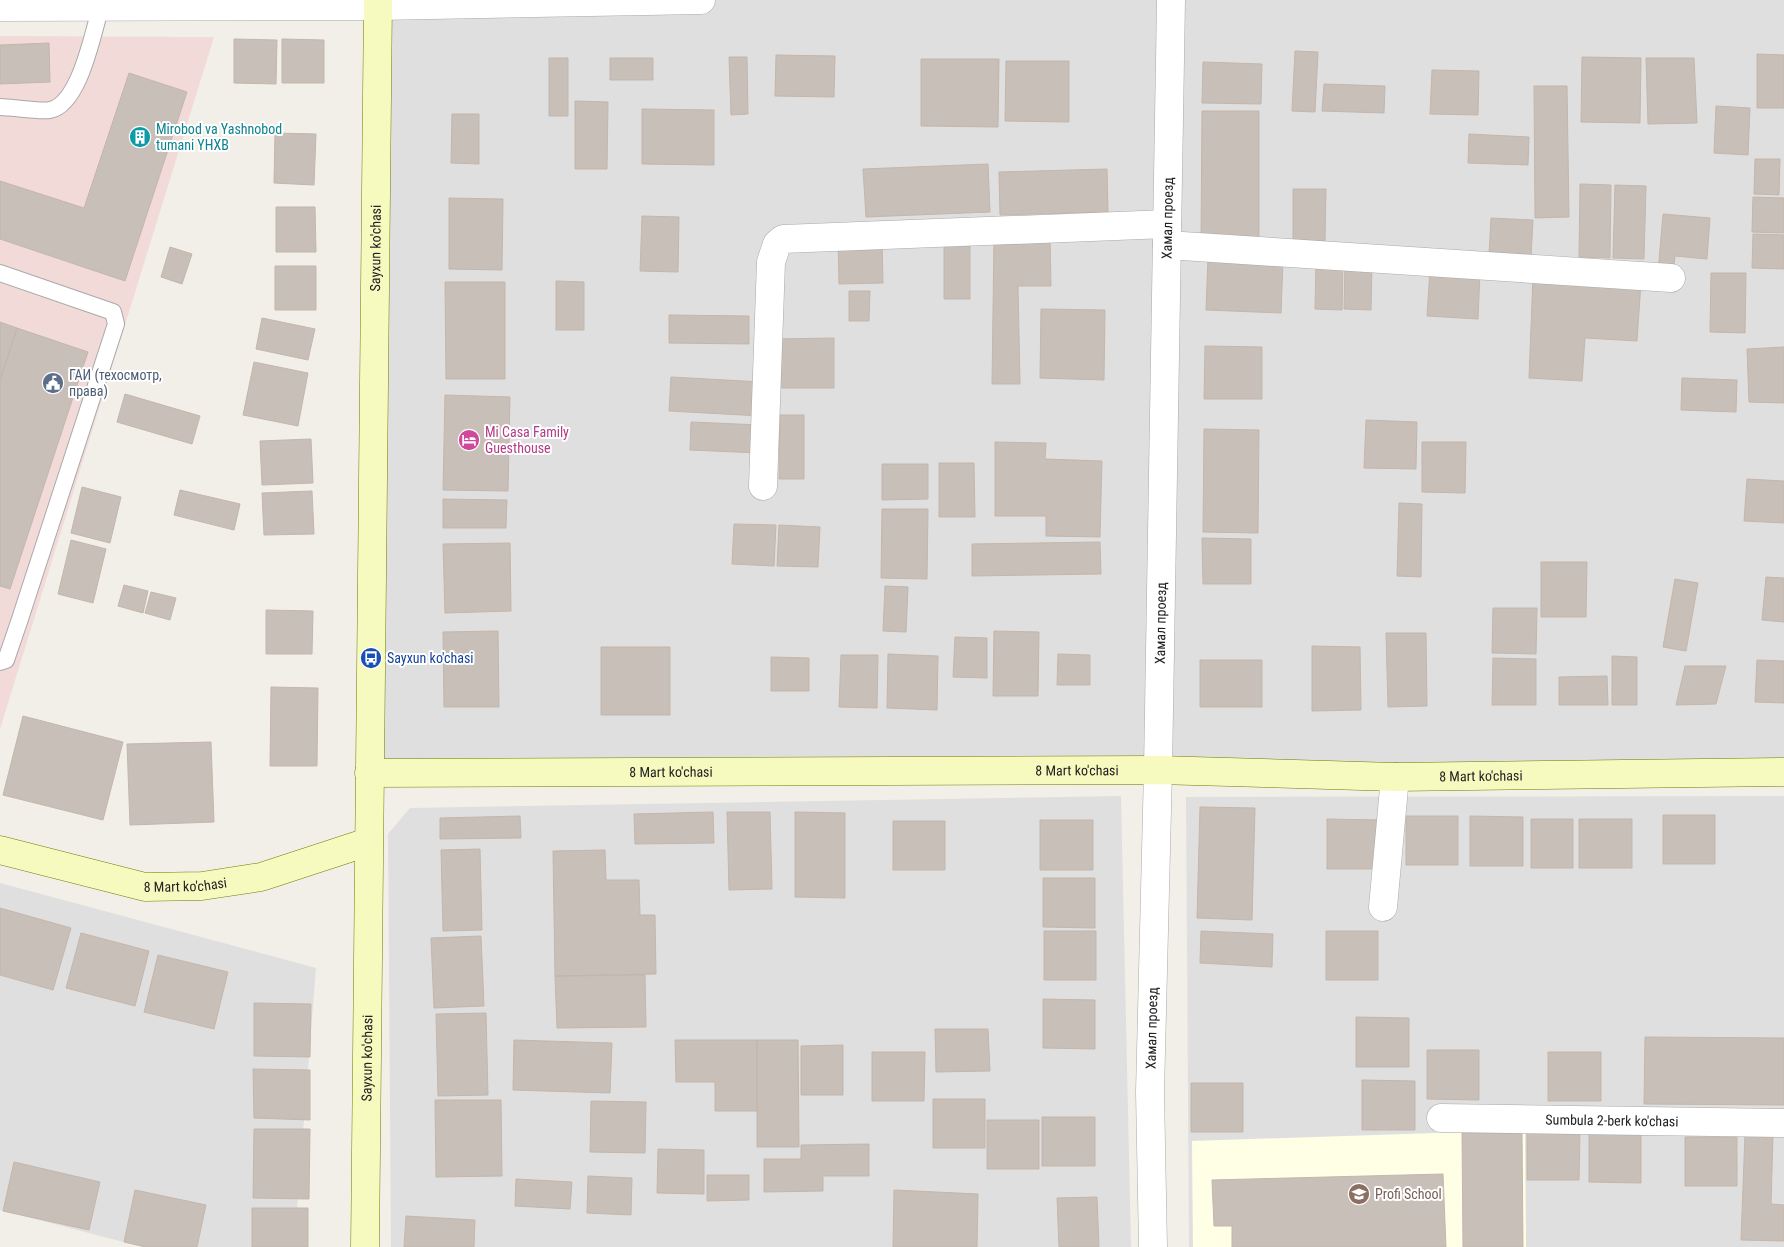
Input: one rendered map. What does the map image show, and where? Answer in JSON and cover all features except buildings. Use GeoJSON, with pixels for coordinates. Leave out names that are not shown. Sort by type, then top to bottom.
{"type":"FeatureCollection","features":[{"type":"Feature","properties":{"kind":"street"},"geometry":{"type":"LineString","coordinates":[[0,7],[701,0]]}},
{"type":"Feature","properties":{"kind":"street","name":"Хамал проезд"},"geometry":{"type":"LineString","coordinates":[[1153,1247],[1150,1092],[1158,770],[1171,0]]}},
{"type":"Feature","properties":{"kind":"street","name":"Sayxun ko'chasi"},"geometry":{"type":"LineString","coordinates":[[365,1247],[378,3]]}},
{"type":"Feature","properties":{"kind":"street"},"geometry":{"type":"LineString","coordinates":[[763,486],[771,262],[777,244],[782,239],[1167,235],[1671,278]]}},
{"type":"Feature","properties":{"kind":"street","name":"8 Mart ko'chasi"},"geometry":{"type":"LineString","coordinates":[[369,774],[1158,770],[1395,777],[1784,772]]}},
{"type":"Feature","properties":{"kind":"street"},"geometry":{"type":"LineString","coordinates":[[1383,907],[1395,777]]}},
{"type":"Feature","properties":{"kind":"street","name":"8 Mart ko'chasi"},"geometry":{"type":"LineString","coordinates":[[0,850],[145,887],[202,886],[261,878],[368,842]]}},
{"type":"Feature","properties":{"kind":"street","name":"Sumbula 2-berk ko'chasi"},"geometry":{"type":"LineString","coordinates":[[1441,1118],[1784,1123]]}},
{"type":"Feature","properties":{"kind":"lane"},"geometry":{"type":"LineString","coordinates":[[0,107],[51,110],[68,99],[80,77],[101,6]]}},
{"type":"Feature","properties":{"kind":"lane"},"geometry":{"type":"LineString","coordinates":[[0,273],[113,312],[116,324],[6,660],[0,662]]}},
{"type":"Feature","properties":{"kind":"shaded area"},"geometry":{"type":"Polygon","coordinates":[[[701,0],[1784,0],[1784,772],[369,773],[378,6],[701,0]]]}},
{"type":"Feature","properties":{"kind":"shaded area","name":"ГАИ (техосмотр, права)"},"geometry":{"type":"Polygon","coordinates":[[[0,36],[214,37],[0,729],[0,36]]]}},
{"type":"Feature","properties":{"kind":"shaded area"},"geometry":{"type":"Polygon","coordinates":[[[1121,796],[1131,1247],[391,1247],[388,834],[410,808],[1121,796]]]}},
{"type":"Feature","properties":{"kind":"shaded area"},"geometry":{"type":"Polygon","coordinates":[[[1784,796],[1784,1247],[1189,1247],[1186,797],[1784,796]]]}},
{"type":"Feature","properties":{"kind":"shaded area"},"geometry":{"type":"Polygon","coordinates":[[[0,883],[316,968],[294,1247],[143,1247],[0,1210],[0,883]]]}},
{"type":"Feature","properties":{"kind":"shaded area","name":"Profi School"},"geometry":{"type":"Polygon","coordinates":[[[1525,1130],[1526,1247],[1193,1247],[1192,1141],[1525,1130]]]}},
{"type":"Feature","properties":{"kind":"place","name":"Mirobod va Yashnobod tumani YHXB"},"geometry":{"type":"Point","coordinates":[140,137]}},
{"type":"Feature","properties":{"kind":"place","name":"ГАИ (техосмотр, права)"},"geometry":{"type":"Point","coordinates":[53,383]}},
{"type":"Feature","properties":{"kind":"place","name":"Mi Casa Family Guesthouse"},"geometry":{"type":"Point","coordinates":[469,440]}},
{"type":"Feature","properties":{"kind":"place","name":"Sayxun ko'chasi"},"geometry":{"type":"Point","coordinates":[371,658]}},
{"type":"Feature","properties":{"kind":"place","name":"Profi School"},"geometry":{"type":"Point","coordinates":[1359,1194]}}]}
